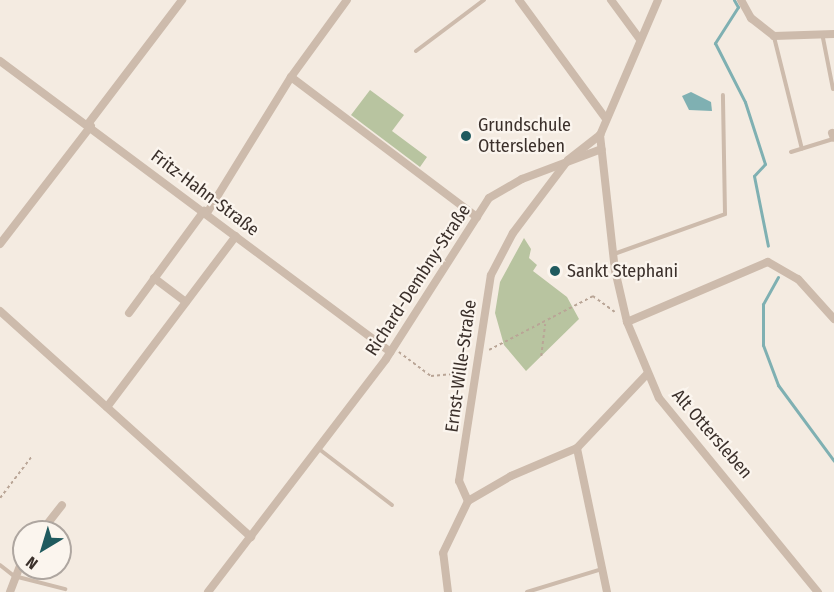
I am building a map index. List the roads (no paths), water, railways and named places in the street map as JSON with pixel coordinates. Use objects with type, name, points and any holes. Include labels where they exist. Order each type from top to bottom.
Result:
[{"type":"street","points":[[0,244],[182,0]]},
{"type":"street","points":[[129,313],[206,212],[291,78],[347,0]]},
{"type":"street","points":[[519,0],[606,119]]},
{"type":"street","points":[[611,0],[639,38]]},
{"type":"street","points":[[600,135],[639,38],[658,0]]},
{"type":"street","points":[[741,0],[751,18],[774,36],[834,34]]},
{"type":"street","name":"Fritz-Hahn-Straße","points":[[0,61],[392,350]]},
{"type":"street","points":[[291,78],[477,217]]},
{"type":"street","name":"Richard-Dembny-Straße","points":[[568,160],[600,135]]},
{"type":"street","name":"Alt Ottersleben","points":[[600,135],[613,254],[627,322],[647,374],[659,398],[819,592]]},
{"type":"street","name":"Richard-Dembny-Straße","points":[[208,592],[392,350],[477,217],[497,191],[568,160],[602,149]]},
{"type":"street","name":"Ernst-Wille-Straße","points":[[468,501],[459,481],[494,267],[568,160]]},
{"type":"street","points":[[107,407],[236,236]]},
{"type":"street","points":[[627,322],[768,262],[798,279],[830,306],[834,319]]},
{"type":"street","points":[[154,278],[186,302]]},
{"type":"street","points":[[0,311],[251,537]]},
{"type":"street","points":[[448,592],[443,553],[468,501],[511,476],[577,448],[647,374]]},
{"type":"street","points":[[577,448],[607,592]]},
{"type":"street","points":[[50,520],[62,505]]},
{"type":"lane","points":[[416,51],[484,0]]},
{"type":"lane","points":[[822,33],[833,89]]},
{"type":"lane","points":[[774,36],[802,148]]},
{"type":"lane","points":[[613,254],[725,214],[723,95]]},
{"type":"lane","points":[[791,152],[833,137]]},
{"type":"lane","points":[[318,449],[392,505]]},
{"type":"lane","points":[[0,565],[12,574]]},
{"type":"lane","points":[[527,592],[603,569]]},
{"type":"lane","points":[[30,580],[65,589]]},
{"type":"water","points":[[691,92],[711,102],[712,111],[689,110],[682,96]]},
{"type":"waterway","points":[[734,0],[738,7],[715,43],[745,102],[765,164],[754,176],[768,246]]},
{"type":"waterway","points":[[778,277],[763,304],[763,345],[778,385],[834,461]]},
{"type":"place","name":"Grundschule Ottersleben","points":[[466,136]]},
{"type":"place","name":"Sankt Stephani","points":[[555,271]]}]
